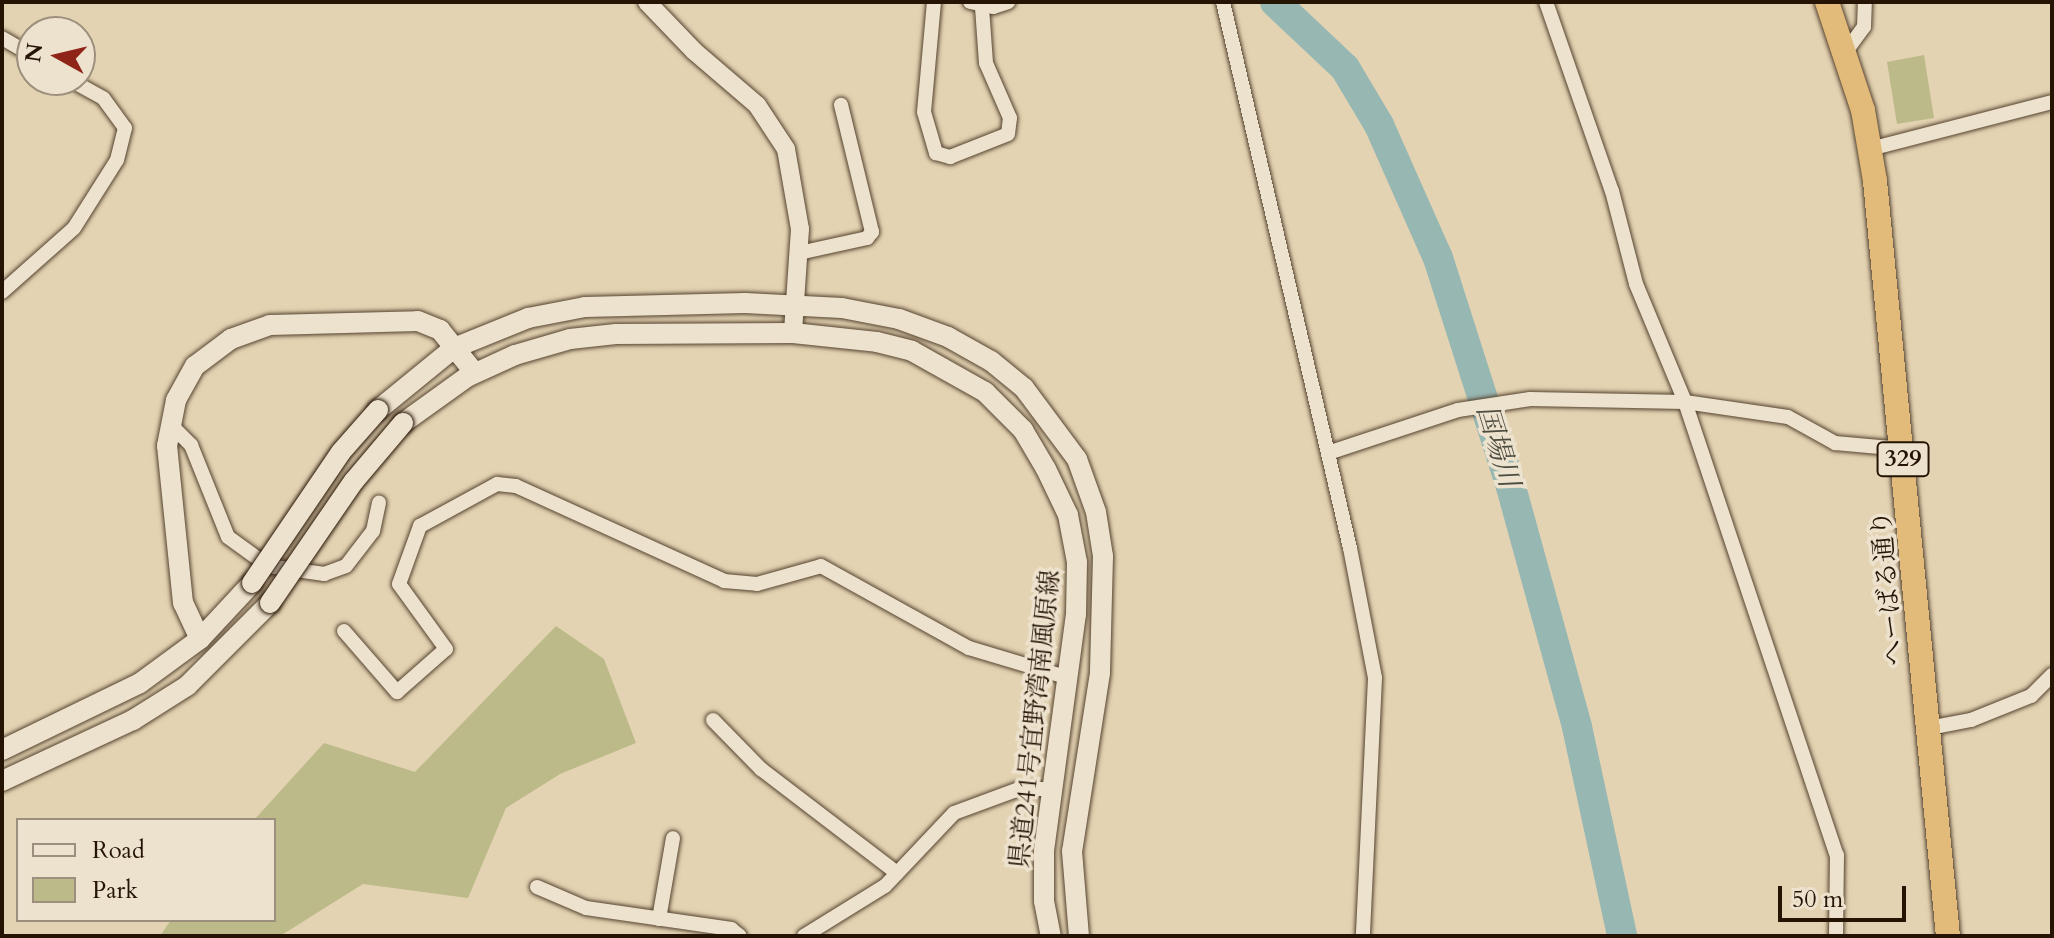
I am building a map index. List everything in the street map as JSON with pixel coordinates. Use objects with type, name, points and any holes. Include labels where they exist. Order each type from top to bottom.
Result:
[{"type":"highway","name":"へーばる通り","points":[[1827,2],[1847,50],[1870,149],[1948,936]]},
{"type":"main road","name":"県道241号宜野湾南風原線","points":[[2,750],[140,683],[200,639],[252,583],[341,452],[378,410],[454,348],[517,322],[585,307],[795,305],[899,319],[948,337],[1024,388],[1077,459],[1096,512],[1105,611],[1072,851],[1079,936]]},
{"type":"main road","points":[[200,639],[187,620],[168,471],[170,424],[176,400],[195,366],[250,330],[297,322],[418,321],[440,330],[475,373]]},
{"type":"main road","name":"県道241号宜野湾南風原線","points":[[2,781],[133,720],[187,686],[270,603],[354,481],[403,423],[475,373],[570,339],[616,334],[793,333],[912,351],[985,392],[1023,430],[1068,515],[1075,550],[1076,614],[1044,851],[1044,901],[1051,936]]},
{"type":"street","points":[[647,2],[773,125],[794,181],[799,253],[793,333]]},
{"type":"street","points":[[934,2],[924,112],[936,153],[950,157],[1008,134],[1010,118],[986,63],[976,4],[1008,2]]},
{"type":"street","points":[[1223,2],[1328,453],[1375,678],[1363,936]]},
{"type":"street","points":[[1546,2],[1612,191],[1636,284],[1685,402],[1837,855],[1836,936]]},
{"type":"street","points":[[1847,50],[1864,27],[1865,2]]},
{"type":"street","points":[[2,292],[74,228],[117,160],[125,128],[103,98],[96,94]]},
{"type":"street","points":[[1870,149],[2052,102]]},
{"type":"street","points":[[799,253],[867,238],[872,232],[841,105]]},
{"type":"street","points":[[1328,453],[1458,410],[1530,399],[1685,402],[1788,417],[1835,443],[1902,449]]},
{"type":"street","points":[[170,424],[191,445],[228,537],[268,566],[309,574],[346,566],[373,531],[379,503]]},
{"type":"street","points":[[344,631],[397,692],[446,649],[399,584],[420,526],[497,484],[516,486],[724,581],[757,584],[821,566],[969,648],[1069,678]]},
{"type":"street","points":[[1929,728],[1971,720],[2031,696],[2052,675]]},
{"type":"street","points":[[713,720],[761,769],[897,873]]},
{"type":"street","points":[[804,936],[897,873],[954,813],[1019,789],[1053,789]]},
{"type":"street","points":[[659,919],[673,838]]},
{"type":"street","points":[[537,887],[586,908],[659,919],[687,929],[731,929],[740,936]]},
{"type":"green space","points":[[1924,55],[1934,118],[1897,124],[1887,62]]},
{"type":"green space","points":[[556,626],[604,659],[636,743],[560,774],[506,808],[468,898],[363,884],[280,936],[160,936],[170,922],[276,922],[276,818],[256,818],[324,743],[415,772]]},
{"type":"waterway","name":"国場川","points":[[1275,2],[1345,68],[1379,125],[1438,258],[1511,487],[1577,727],[1622,936]]}]
